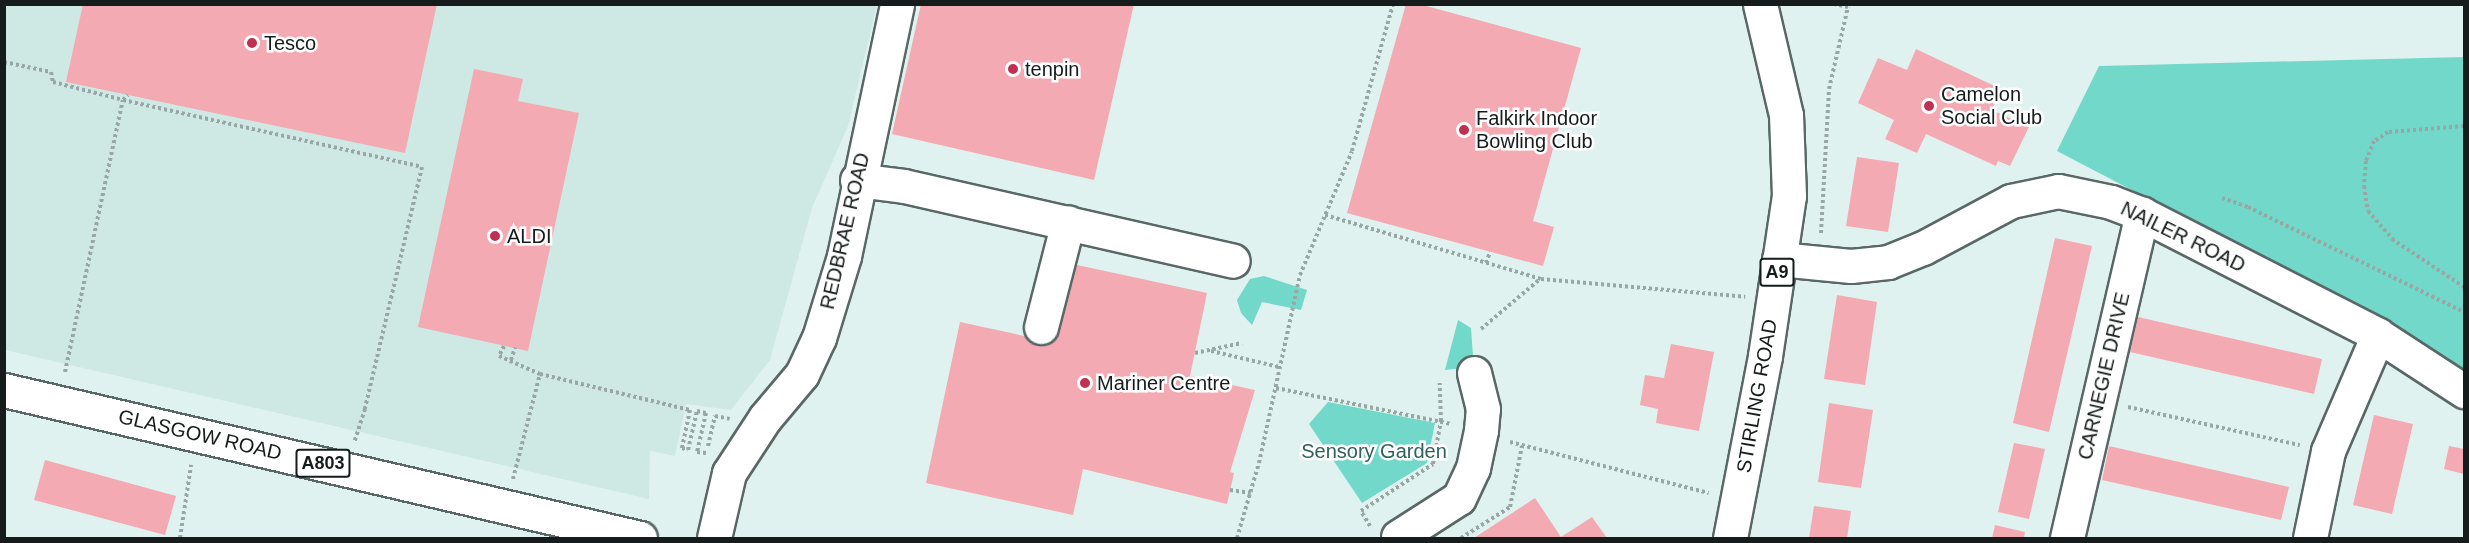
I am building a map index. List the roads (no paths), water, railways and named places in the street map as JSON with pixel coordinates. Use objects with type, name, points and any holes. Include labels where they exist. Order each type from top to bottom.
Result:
[{"type":"street","name":"REDBRAE ROAD","points":[[714,538],[729,473],[765,418],[802,374],[819,338],[844,256],[857,180],[897,4]]},
{"type":"street","name":"STIRLING ROAD","points":[[1730,538],[1789,196],[1786,115],[1760,4]]},
{"type":"street","points":[[857,180],[904,186],[1233,261]]},
{"type":"street","name":"NAILER ROAD","points":[[1779,259],[1820,264],[1888,262],[1923,248],[2012,201],[2058,191],[2111,202],[2142,214],[2378,335],[2464,391]]},
{"type":"street","name":"CARNEGIE DRIVE","points":[[2067,538],[2142,214]]},
{"type":"street","points":[[1041,327],[1068,222]]},
{"type":"street","points":[[2310,538],[2328,451],[2378,335]]},
{"type":"street","points":[[1385,533],[1459,498],[1473,468],[1481,430],[1483,409],[1474,373]]},
{"type":"street","name":"GLASGOW ROAD","points":[[4,390],[640,538]]},
{"type":"railway","points":[[2099,4],[2249,4]]},
{"type":"place","name":"Tesco","points":[[252,43]]},
{"type":"place","name":"tenpin","points":[[1013,69]]},
{"type":"place","name":"Camelon Social Club","points":[[1929,106]]},
{"type":"place","name":"Falkirk Indoor Bowling Club","points":[[1464,130]]},
{"type":"place","name":"ALDI","points":[[495,236]]},
{"type":"place","name":"Mariner Centre","points":[[1085,383]]},
{"type":"park label","name":"Sensory Garden","points":[[1374,451]]}]
